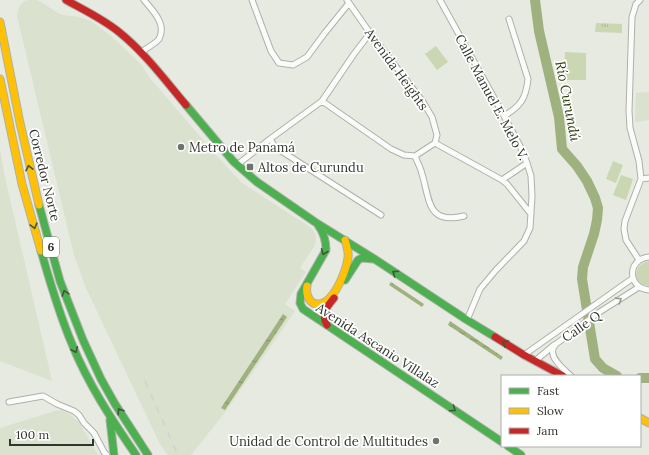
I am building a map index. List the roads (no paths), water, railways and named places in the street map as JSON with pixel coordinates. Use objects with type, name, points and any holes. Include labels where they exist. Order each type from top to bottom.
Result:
[{"type":"main road","name":"Avenida Ascanio Villalaz","points":[[69,1],[95,15],[119,32],[141,52],[237,165],[257,182],[467,320],[524,355],[561,375]]},
{"type":"main road","name":"Corredor Norte","points":[[0,22],[32,179],[66,298],[97,371],[115,403],[148,455]]},
{"type":"main road","name":"Corredor Norte","points":[[0,79],[22,184],[54,296],[72,345],[88,378],[109,415],[136,455]]},
{"type":"main road","name":"Avenida Ascanio Villalaz","points":[[316,222],[324,234],[326,246],[325,251],[301,296],[300,303],[306,312],[501,441]]},
{"type":"main road","points":[[308,282],[306,293],[310,300],[318,304],[328,300],[338,286],[345,271],[348,255],[345,240]]},
{"type":"main road","points":[[327,326],[323,319],[324,313],[355,264],[361,259],[375,260]]},
{"type":"main road","points":[[109,415],[114,455]]},
{"type":"main road","points":[[509,447],[521,455]]},
{"type":"street","points":[[141,52],[158,40],[161,30],[161,25],[157,16],[144,0]]},
{"type":"street","points":[[252,0],[271,51],[279,63],[293,65],[307,57],[348,1]]},
{"type":"street","name":"Calle Manuel E. Melo V.","points":[[440,0],[520,146],[531,176],[532,196],[530,228],[524,241],[480,289],[467,320]]},
{"type":"street","points":[[639,260],[626,240],[624,229],[625,221],[641,178],[639,161],[630,130],[629,110],[632,17],[636,4],[640,0]]},
{"type":"street","name":"Avenida Heights","points":[[348,1],[432,117],[437,135],[435,143]]},
{"type":"street","points":[[504,116],[514,110],[524,99],[528,79],[509,19]]},
{"type":"street","points":[[237,165],[270,139],[322,102],[370,33]]},
{"type":"street","points":[[322,102],[391,149],[404,155],[415,156],[435,143],[502,180],[507,184],[531,214]]},
{"type":"street","points":[[270,139],[275,147],[381,215]]},
{"type":"street","points":[[415,156],[422,171],[430,205],[435,213],[443,218],[464,216]]},
{"type":"street","points":[[502,180],[527,163]]},
{"type":"street","points":[[641,178],[649,178]]},
{"type":"street","points":[[649,257],[639,260],[633,268],[632,273],[634,282],[639,287],[649,290]]},
{"type":"street","name":"Calle Q","points":[[524,355],[633,278]]},
{"type":"street","name":"Calle Q","points":[[570,375],[558,364],[553,355],[553,350],[556,344],[598,313],[639,287]]},
{"type":"street","points":[[535,361],[556,344]]},
{"type":"street","points":[[9,402],[43,396],[74,411],[94,433],[107,455]]},
{"type":"water","points":[[391,282],[424,304],[422,307],[389,285]]},
{"type":"water","points":[[283,314],[287,317],[225,410],[221,408]]},
{"type":"water","points":[[450,321],[503,357],[501,360],[448,325]]},
{"type":"waterway","name":"Río Curundú","points":[[535,0],[539,31],[559,117],[562,149],[577,166],[587,181],[598,208],[594,234],[583,267],[582,279],[595,359],[603,368],[615,375]]},
{"type":"waterway","name":"Río Curundú","points":[[641,378],[649,378]]},
{"type":"railway","points":[[145,381],[178,455]]},
{"type":"place","name":"Metro de Panamá","points":[[181,147]]},
{"type":"place","name":"Altos de Curundu","points":[[250,167]]},
{"type":"place","name":"Unidad de Control de Multitudes","points":[[436,441]]}]
